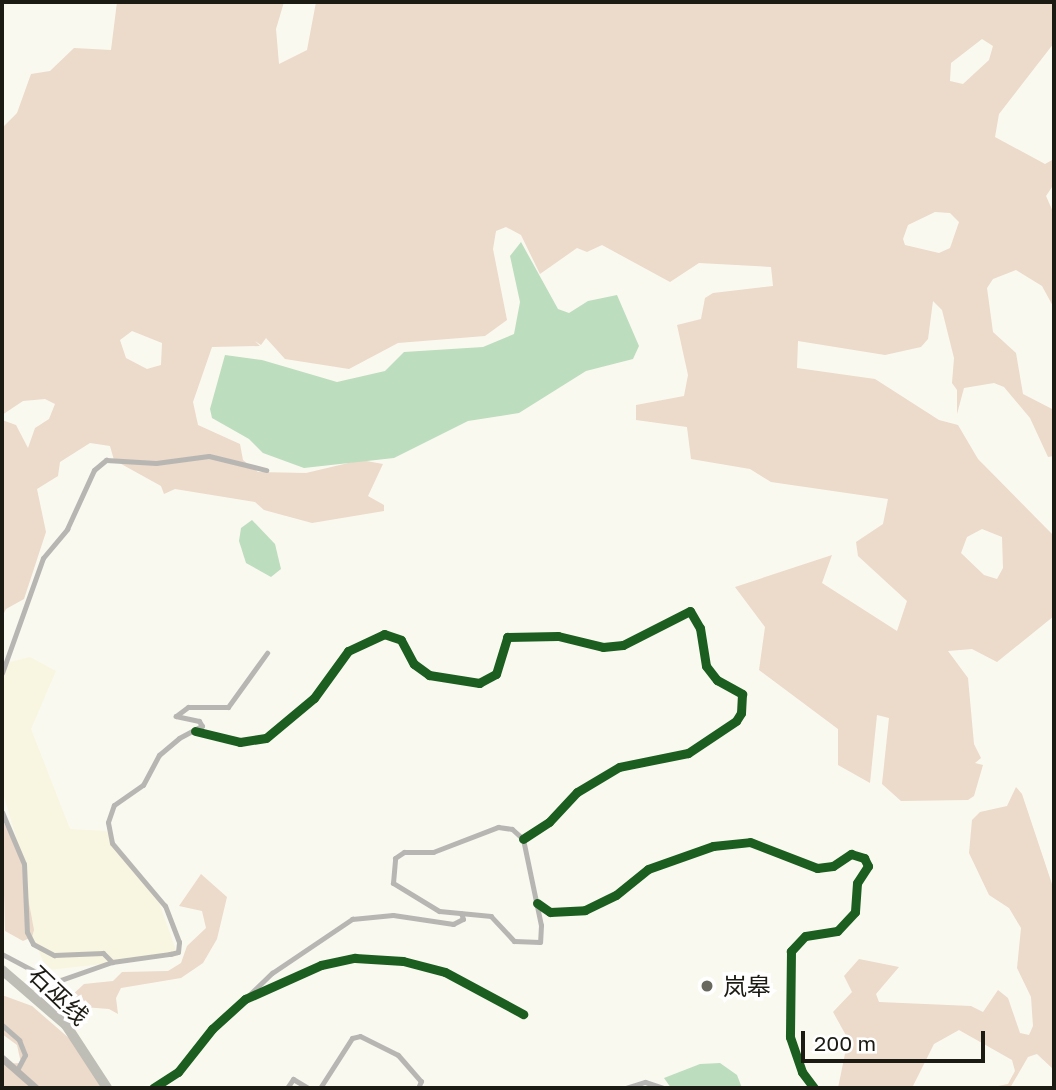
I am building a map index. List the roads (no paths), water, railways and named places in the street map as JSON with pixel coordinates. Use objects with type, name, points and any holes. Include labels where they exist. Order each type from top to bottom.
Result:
[{"type":"highway","name":"石巫线","points":[[2,970],[66,1025],[107,1088]]},
{"type":"street","points":[[2,673],[43,558],[67,529],[94,470],[106,460],[156,463],[209,456],[266,470]]},
{"type":"street","points":[[195,731],[240,742],[266,738],[314,698],[348,651],[384,634],[401,640],[414,664],[429,676],[479,683],[496,674],[507,637],[558,636],[603,646],[623,645],[690,611],[700,628],[706,666],[717,680],[742,694],[741,713],[736,721],[688,753],[620,767],[577,792],[549,822],[523,839]]},
{"type":"street","points":[[2,954],[49,979],[61,980],[112,961],[178,952],[165,906],[112,843],[108,822],[114,805],[143,785],[159,755],[179,738],[202,726],[199,721],[176,716],[188,707],[228,708],[267,653]]},
{"type":"street","points":[[2,812],[24,864],[27,932],[33,944],[54,955],[79,958],[103,953],[112,961]]},
{"type":"street","points":[[498,827],[512,829],[523,839],[537,903],[540,942],[514,941],[491,916],[439,911],[401,892],[391,874],[396,858],[414,849],[433,852],[498,827]]},
{"type":"street","points":[[537,903],[550,912],[585,910],[616,895],[643,871],[713,846],[750,842],[817,868],[833,866],[851,854],[864,858],[868,866],[857,883],[855,912],[837,931],[805,936],[791,951],[790,1037],[802,1072],[814,1088]]},
{"type":"street","points":[[153,1088],[178,1072],[212,1029],[272,973],[352,919],[393,915],[453,924],[463,919],[461,913]]},
{"type":"street","points":[[245,999],[321,965],[355,958],[403,961],[445,972],[523,1014]]},
{"type":"street","points":[[2,1025],[19,1040],[24,1055],[18,1068]]},
{"type":"street","points":[[320,1088],[352,1038],[360,1036],[398,1055],[421,1081],[418,1088]]},
{"type":"street","points":[[2,1058],[18,1068],[36,1088]]},
{"type":"street","points":[[287,1088],[293,1079],[308,1088]]},
{"type":"street","points":[[625,1088],[645,1082],[663,1088]]},
{"type":"place","name":"岚皋","points":[[707,986]]}]
